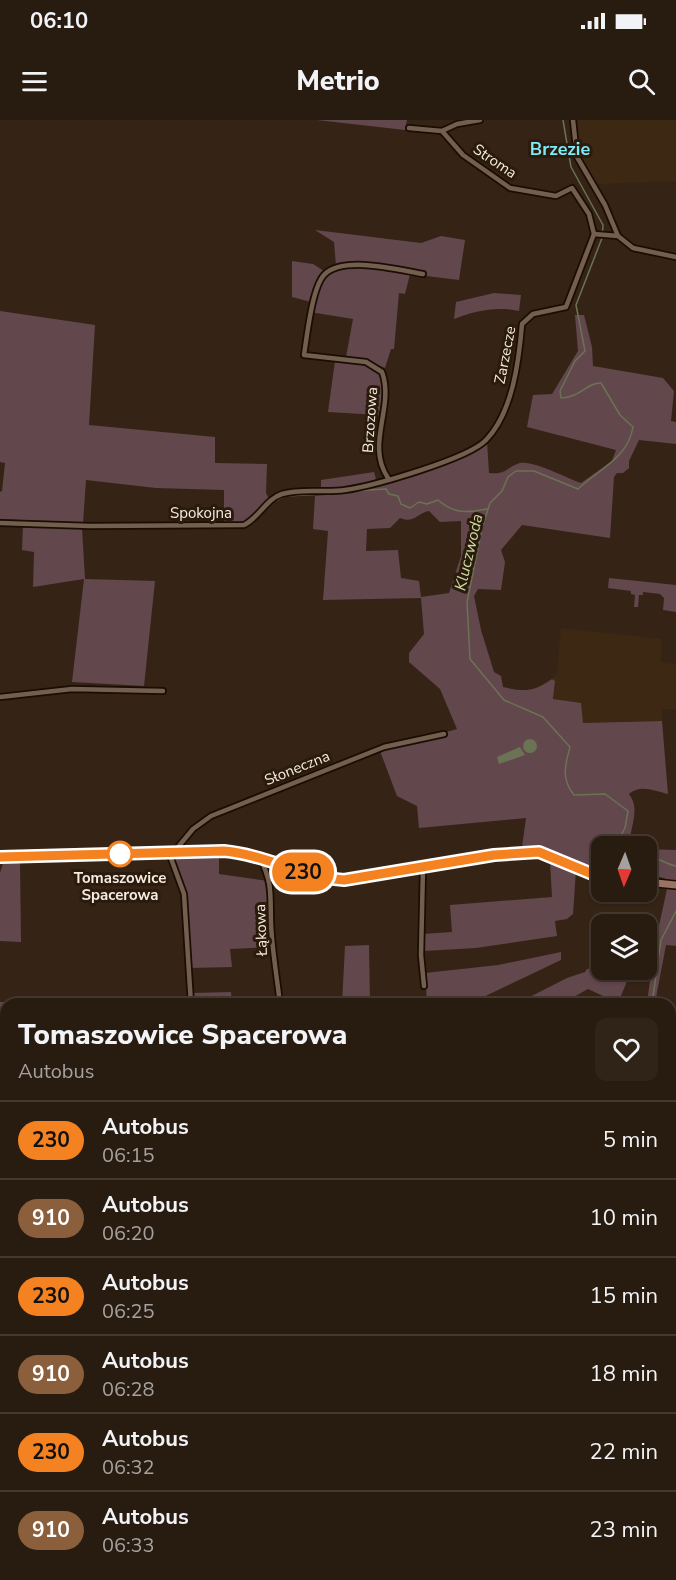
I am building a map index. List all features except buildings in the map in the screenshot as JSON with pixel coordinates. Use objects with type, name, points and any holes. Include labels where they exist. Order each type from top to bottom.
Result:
[{"type":"street","points":[[409,128],[442,131],[452,126],[480,120]]},
{"type":"street","points":[[573,120],[577,157],[605,205],[615,236]]},
{"type":"street","name":"Stroma","points":[[442,131],[463,154],[510,188],[556,196],[572,188],[589,214],[596,234]]},
{"type":"street","points":[[596,234],[615,236],[633,248],[676,256]]},
{"type":"street","name":"Zarzecze","points":[[388,478],[421,470],[485,441],[498,423],[514,383],[522,324],[534,314],[566,306],[596,234]]},
{"type":"street","name":"Brzozowa","points":[[388,478],[379,458],[378,442],[386,389],[382,372],[366,362],[304,355],[318,289],[323,276],[331,270],[359,265],[423,274]]},
{"type":"street","name":"Spokojna","points":[[0,523],[90,526],[244,525],[254,520],[276,496],[285,493],[345,490],[388,478]]},
{"type":"street","points":[[0,697],[72,689],[163,691]]},
{"type":"street","name":"Słoneczna","points":[[171,853],[193,829],[211,816],[384,747],[444,734]]},
{"type":"street","points":[[0,857],[224,851],[260,858],[326,879],[344,880],[494,855],[539,852],[591,873]]},
{"type":"street","points":[[171,853],[184,894],[191,998]]},
{"type":"street","name":"Łąkowa","points":[[260,858],[270,881],[272,893],[271,922],[279,998]]},
{"type":"street","points":[[423,868],[420,955],[424,986]]},
{"type":"street","points":[[657,883],[676,885]]},
{"type":"shaded area","points":[[317,120],[407,120],[405,130]]},
{"type":"shaded area","points":[[577,120],[676,120],[676,181],[597,184],[579,157]]},
{"type":"shaded area","points":[[315,230],[421,243],[441,236],[465,240],[459,280],[410,274],[405,294],[399,293],[394,349],[391,349],[385,368],[368,361],[346,357],[353,319],[310,312],[311,302],[292,297],[292,261],[313,264],[324,271],[336,266],[334,242]]},
{"type":"shaded area","points":[[494,293],[521,295],[519,311],[486,310],[454,319],[456,302]]},
{"type":"shaded area","points":[[0,311],[95,325],[89,425],[215,437],[215,463],[267,464],[266,493],[269,499],[251,519],[224,523],[224,490],[156,488],[86,480],[83,523],[0,519],[0,492],[2,491],[5,463],[0,462]]},
{"type":"shaded area","points":[[575,315],[584,315],[592,347],[593,366],[663,378],[674,391],[671,421],[676,422],[676,444],[639,440],[629,461],[629,468],[623,473],[617,473],[614,477],[610,538],[522,525],[501,550],[505,562],[501,590],[478,589],[474,596],[481,630],[494,672],[501,676],[503,687],[529,690],[552,679],[555,681],[553,699],[581,703],[583,723],[662,721],[668,794],[638,789],[629,794],[635,809],[630,836],[591,836],[591,868],[558,853],[522,847],[526,818],[419,828],[417,806],[397,796],[380,751],[457,729],[440,689],[409,662],[409,653],[424,634],[421,598],[323,600],[328,531],[313,529],[315,496],[357,490],[405,478],[451,462],[487,441],[489,473],[500,473],[520,463],[526,463],[581,483],[612,461],[616,450],[527,427],[533,395],[552,394],[578,351]],"holes":[[[429,511],[440,522],[461,521],[461,556],[449,593],[421,597],[419,581],[401,578],[398,550],[366,551],[367,529],[390,528],[400,518],[409,520]]]},
{"type":"shaded area","points":[[335,361],[371,365],[380,372],[384,387],[379,415],[328,412]]},
{"type":"shaded area","points":[[374,472],[376,479],[369,483],[321,491],[321,480]]},
{"type":"shaded area","points":[[23,524],[82,528],[85,579],[155,581],[144,686],[72,682],[84,579],[33,587],[34,552],[22,550]]},
{"type":"shaded area","points":[[609,578],[676,585],[676,612],[663,610],[664,598],[660,594],[643,592],[643,595],[639,595],[638,607],[634,607],[635,595],[631,594],[631,591],[608,588]]},
{"type":"shaded area","points":[[561,628],[661,639],[661,662],[676,664],[676,709],[662,709],[662,721],[583,723],[553,699],[555,681],[552,679],[557,673]]},
{"type":"shaded area","points":[[527,739],[533,739],[537,746],[533,753],[527,753],[523,749],[523,743]]},
{"type":"shaded area","points":[[520,747],[525,755],[499,764],[497,757]]},
{"type":"shaded area","points":[[657,849],[676,850],[676,882],[657,877]]},
{"type":"shaded area","points":[[219,856],[219,874],[268,881],[270,947],[230,949],[232,967],[190,968],[185,894],[173,857]]},
{"type":"shaded area","points":[[4,860],[20,862],[21,942],[0,941],[0,873]]},
{"type":"shaded area","points":[[550,862],[576,870],[573,914],[567,919],[555,921],[557,936],[476,948],[424,951],[423,934],[452,932],[450,905],[552,897]]},
{"type":"shaded area","points":[[667,889],[676,890],[676,946],[666,945],[656,998],[648,998],[650,980],[657,980],[657,935]]},
{"type":"shaded area","points":[[369,945],[370,998],[342,998],[345,946]]},
{"type":"shaded area","points":[[561,952],[561,960],[481,998],[427,998],[425,973],[498,965]]},
{"type":"shaded area","points":[[591,968],[591,980],[627,980],[620,998],[607,998],[588,989],[572,998],[528,998],[567,978]]},
{"type":"shaded area","points":[[231,992],[232,998],[193,998],[193,993]]},
{"type":"waterway","name":"Kluczwoda","points":[[563,120],[571,167],[603,225],[602,238],[576,305],[585,351],[575,361],[560,391],[561,398],[573,396],[596,383],[601,383],[620,415],[633,427],[630,438],[619,455],[578,489],[534,471],[516,471],[508,477],[502,491],[490,503],[482,528],[467,602],[470,659],[504,700],[543,717],[570,747],[566,778],[574,795],[605,794],[628,811],[625,828],[621,836]]},
{"type":"waterway","points":[[350,491],[386,489],[389,494],[398,496],[401,504],[410,508],[419,502],[427,504],[438,500],[455,510],[487,509]]},
{"type":"waterway","points":[[273,502],[285,496],[342,493]]},
{"type":"waterway","name":"Kluczwoda","points":[[657,859],[676,866]]},
{"type":"waterway","points":[[653,998],[661,940],[676,911]]},
{"type":"bus line","name":"230","points":[[0,857],[224,851],[242,853],[326,879],[344,880],[494,855],[539,852],[591,873]]},
{"type":"place","name":"Tomaszowice Spacerowa","points":[[120,854]]},
{"type":"district","name":"Brzezie","points":[[560,149]]}]
